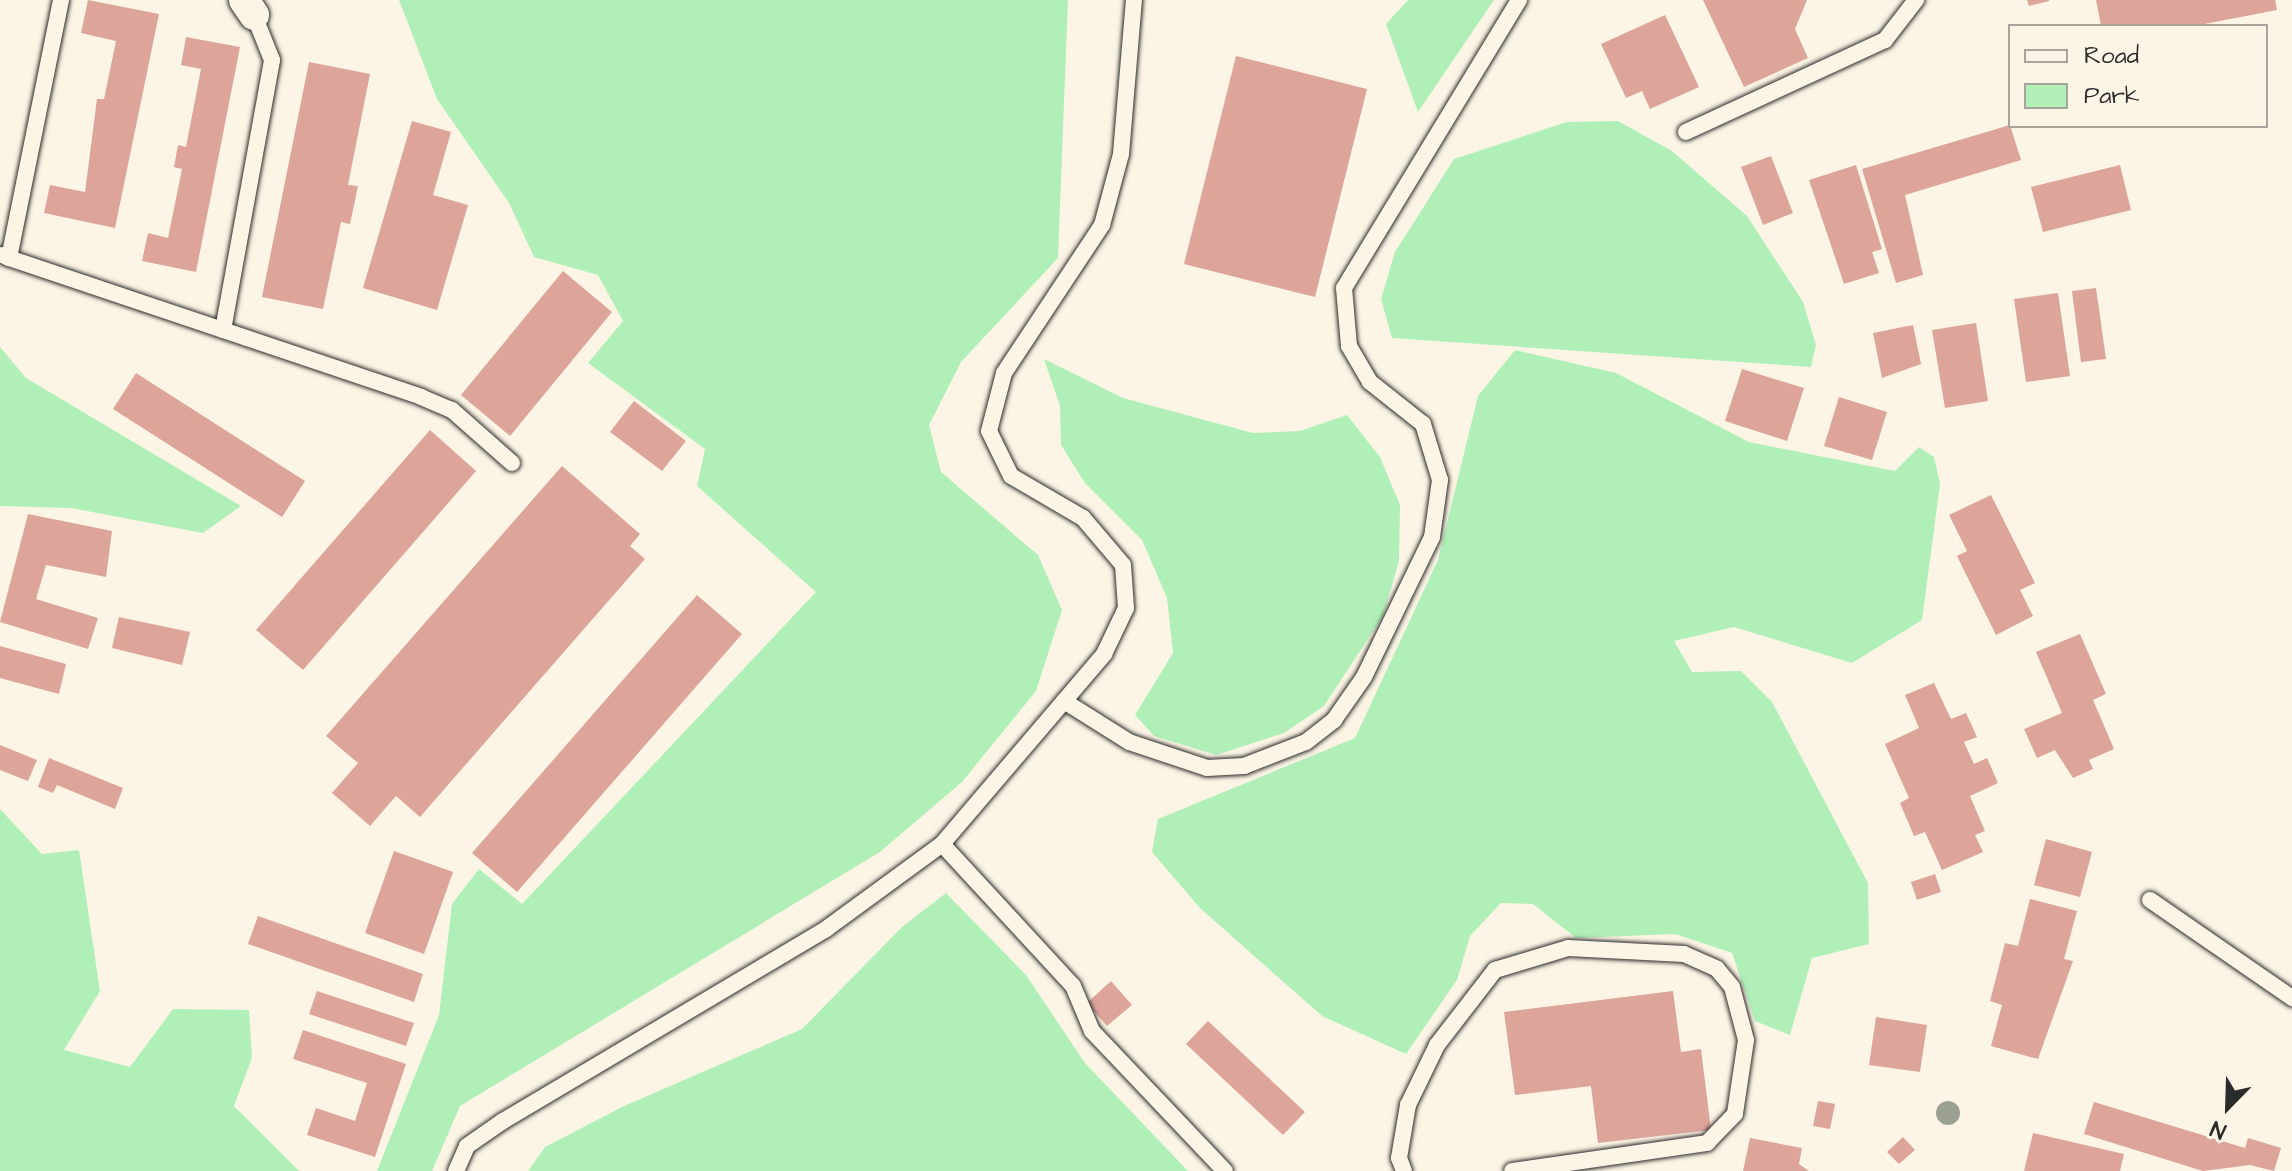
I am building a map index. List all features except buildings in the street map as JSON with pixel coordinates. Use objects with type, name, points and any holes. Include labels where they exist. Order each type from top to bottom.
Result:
[{"type":"lane","points":[[61,0],[4,256],[452,410],[512,463]]},
{"type":"lane","points":[[456,1171],[467,1146],[503,1121],[826,929],[942,844],[1104,654],[1126,608],[1123,565],[1083,518],[1011,476],[989,431],[1004,373],[1102,225],[1121,154],[1134,0]]},
{"type":"lane","points":[[1064,701],[1129,742],[1207,768],[1244,766],[1306,742],[1334,720],[1364,677],[1432,537],[1440,480],[1423,424],[1370,382],[1349,346],[1344,288],[1519,0]]},
{"type":"lane","points":[[1686,132],[1885,40],[1916,0]]},
{"type":"lane","points":[[223,330],[272,60],[249,8]]},
{"type":"lane","points":[[942,844],[1073,986],[1092,1031],[1225,1171]]},
{"type":"lane","points":[[2150,900],[2292,998]]},
{"type":"lane","points":[[1404,1171],[1399,1158],[1408,1105],[1437,1045],[1495,970],[1568,948],[1684,954],[1717,969],[1732,987],[1746,1040],[1735,1114],[1707,1143],[1512,1171]]},
{"type":"green space","points":[[399,0],[1068,0],[1058,258],[961,362],[929,425],[941,472],[1038,555],[1062,610],[1036,691],[962,782],[880,852],[460,1106],[432,1171],[377,1171],[439,1015],[452,904],[479,869],[522,904],[816,592],[697,486],[705,449],[588,363],[623,321],[598,275],[534,257],[509,203],[437,99]]},
{"type":"green space","points":[[1408,0],[1494,0],[1418,112],[1386,24]]},
{"type":"green space","points":[[1618,121],[1672,151],[1747,216],[1803,302],[1816,345],[1811,367],[1392,338],[1381,299],[1395,252],[1454,159],[1567,122]]},
{"type":"green space","points":[[0,347],[26,378],[241,506],[203,533],[71,508],[0,506]]},
{"type":"green space","points":[[1515,350],[1616,373],[1749,442],[1895,471],[1919,447],[1934,457],[1940,484],[1922,620],[1852,663],[1734,627],[1674,641],[1692,672],[1741,671],[1772,702],[1868,883],[1869,944],[1812,958],[1790,1035],[1755,1021],[1732,953],[1675,934],[1576,938],[1533,904],[1501,903],[1470,936],[1457,980],[1406,1054],[1322,1016],[1200,908],[1152,852],[1158,819],[1355,738],[1438,560],[1478,396]]},
{"type":"green space","points":[[1044,359],[1123,398],[1253,433],[1300,431],[1347,415],[1380,457],[1400,505],[1399,561],[1383,616],[1324,706],[1284,733],[1216,755],[1154,736],[1135,715],[1173,653],[1167,598],[1142,540],[1085,483],[1061,445],[1060,406]]},
{"type":"green space","points":[[0,809],[42,854],[79,850],[100,991],[64,1050],[130,1067],[173,1009],[249,1010],[252,1058],[234,1106],[299,1171],[0,1171]]},
{"type":"green space","points":[[946,893],[1026,975],[1085,1063],[1188,1171],[528,1171],[545,1147],[624,1106],[802,1029],[902,927]]}]
